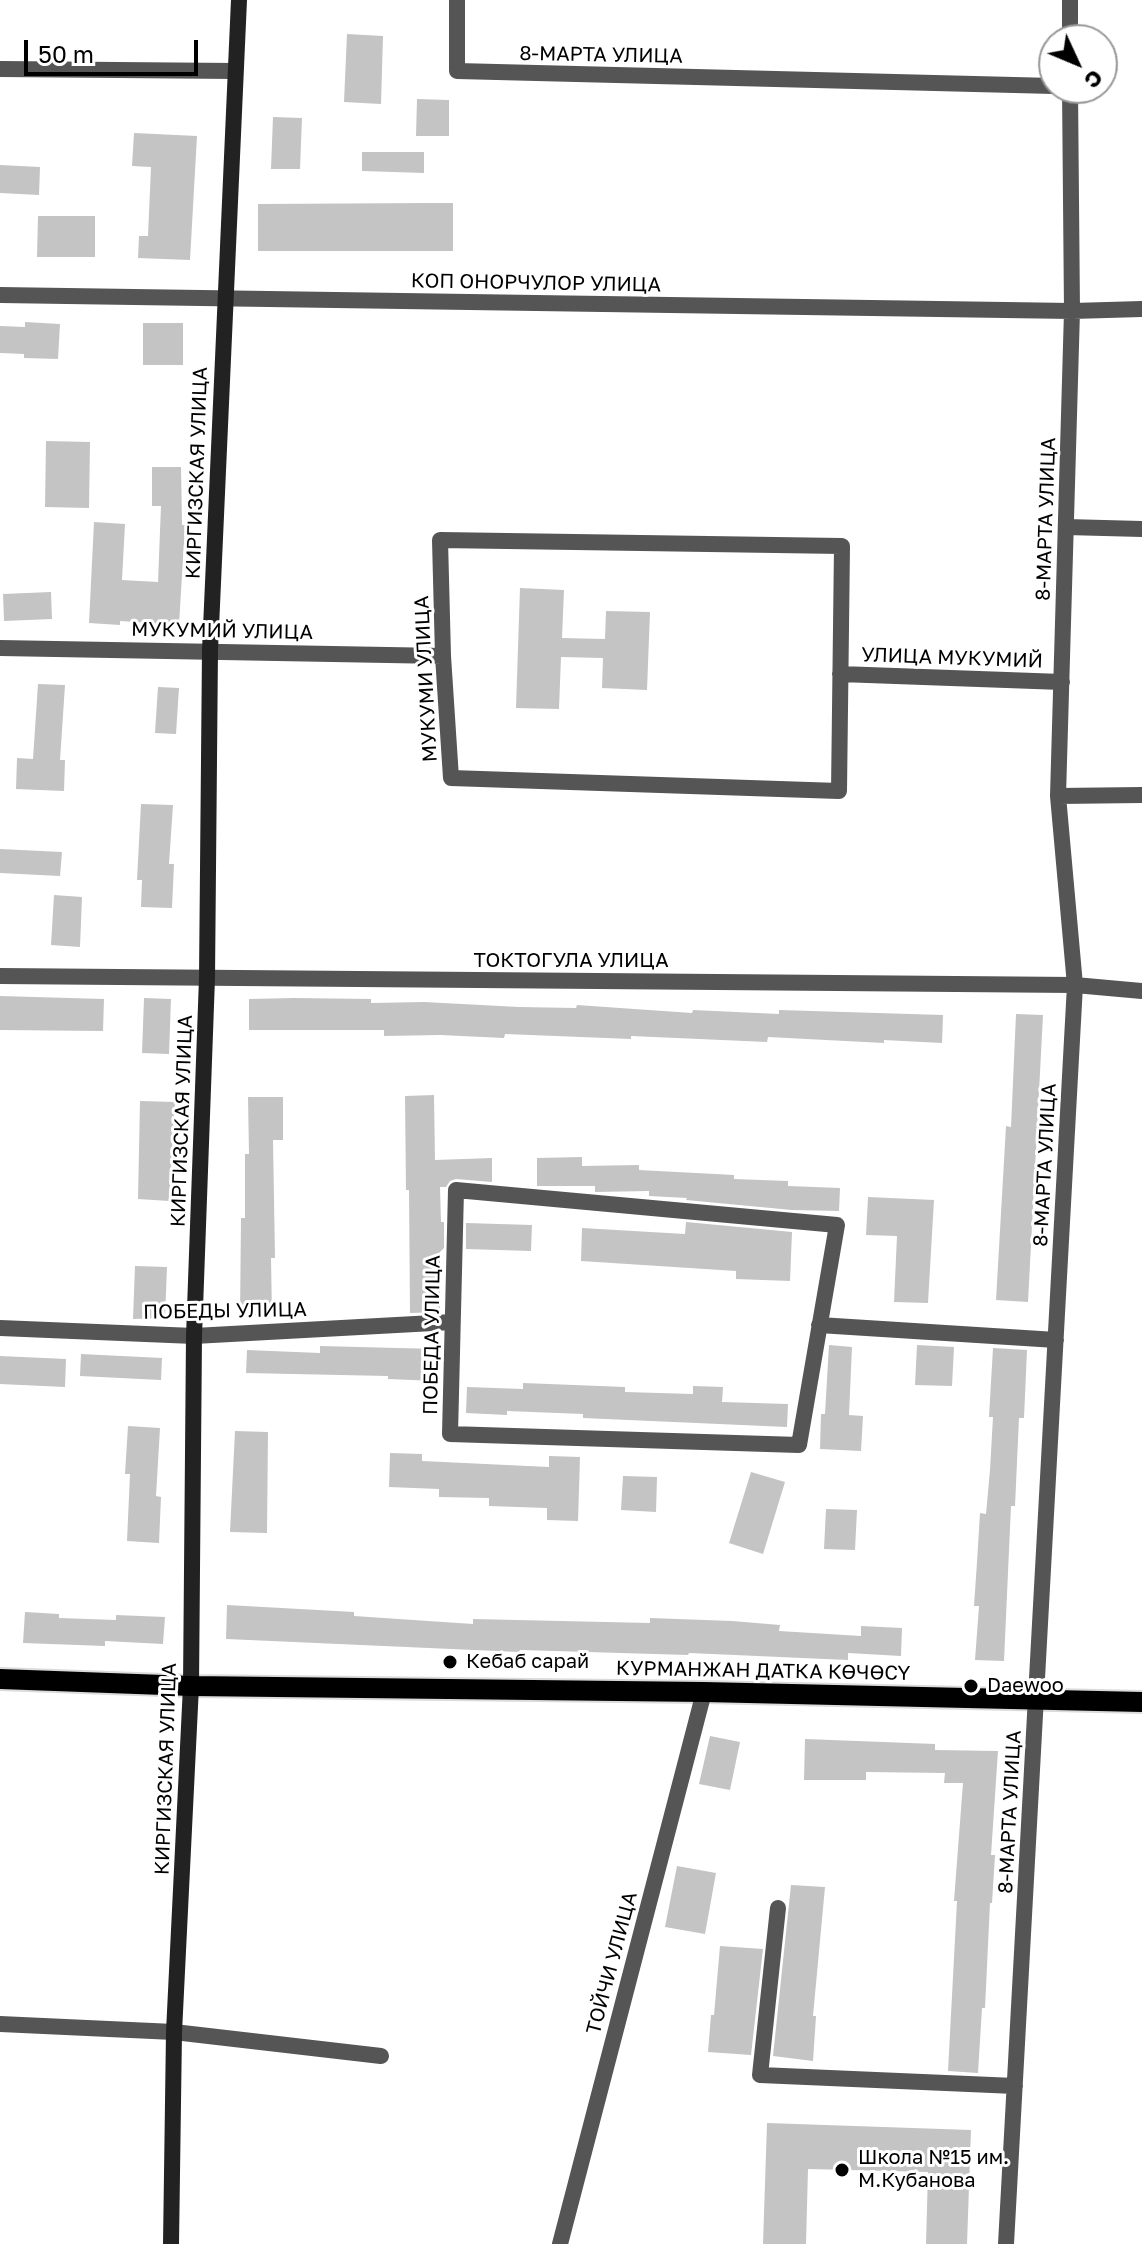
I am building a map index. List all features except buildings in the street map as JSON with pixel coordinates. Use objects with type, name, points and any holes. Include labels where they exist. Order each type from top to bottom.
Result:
[{"type":"main road","name":"КУРМАНЖАН ДАТКА КӨЧӨСҮ","points":[[0,1679],[191,1686],[704,1692],[1142,1702]]},
{"type":"street","name":"КИРГИЗСКАЯ УЛИЦА","points":[[171,2244],[174,2032],[191,1686],[194,1336],[207,978],[210,650],[239,0]]},
{"type":"street","name":"8-МАРТА УЛИЦА","points":[[457,0],[457,71],[1038,86]]},
{"type":"street","points":[[1070,0],[1070,24]]},
{"type":"street","points":[[0,69],[235,71]]},
{"type":"street","name":"8-МАРТА УЛИЦА","points":[[1006,2244],[1075,985],[1058,796],[1072,311],[1070,104]]},
{"type":"street","name":"КОП ОНОРЧУЛОР УЛИЦА","points":[[0,295],[1072,311],[1142,309]]},
{"type":"street","points":[[1066,527],[1142,529]]},
{"type":"street","name":"МУКУМИ УЛИЦА","points":[[440,540],[842,546],[840,674],[839,791],[451,778],[440,540]]},
{"type":"street","name":"МУКУМИЙ УЛИЦА","points":[[0,648],[443,656]]},
{"type":"street","name":"УЛИЦА МУКУМИЙ","points":[[840,674],[1062,682]]},
{"type":"street","points":[[1058,796],[1142,795]]},
{"type":"street","name":"ТОКТОГУЛА УЛИЦА","points":[[0,976],[1075,985],[1142,991]]},
{"type":"street","name":"ПОБЕДА УЛИЦА","points":[[456,1190],[837,1225],[799,1445],[450,1434],[452,1322],[456,1190]]},
{"type":"street","name":"ПОБЕДЫ УЛИЦА","points":[[0,1328],[194,1336],[452,1322]]},
{"type":"street","points":[[819,1325],[1056,1340]]},
{"type":"street","name":"ТОЙЧИ УЛИЦА","points":[[560,2244],[704,1692]]},
{"type":"street","points":[[778,1908],[760,2075],[1015,2086]]},
{"type":"street","points":[[0,2024],[174,2032],[381,2056]]},
{"type":"place","name":"Кебаб сарай","points":[[450,1662]]},
{"type":"place","name":"Daewoo","points":[[971,1686]]},
{"type":"place","name":"Школа №15 им. М.Кубанова","points":[[842,2170]]}]
